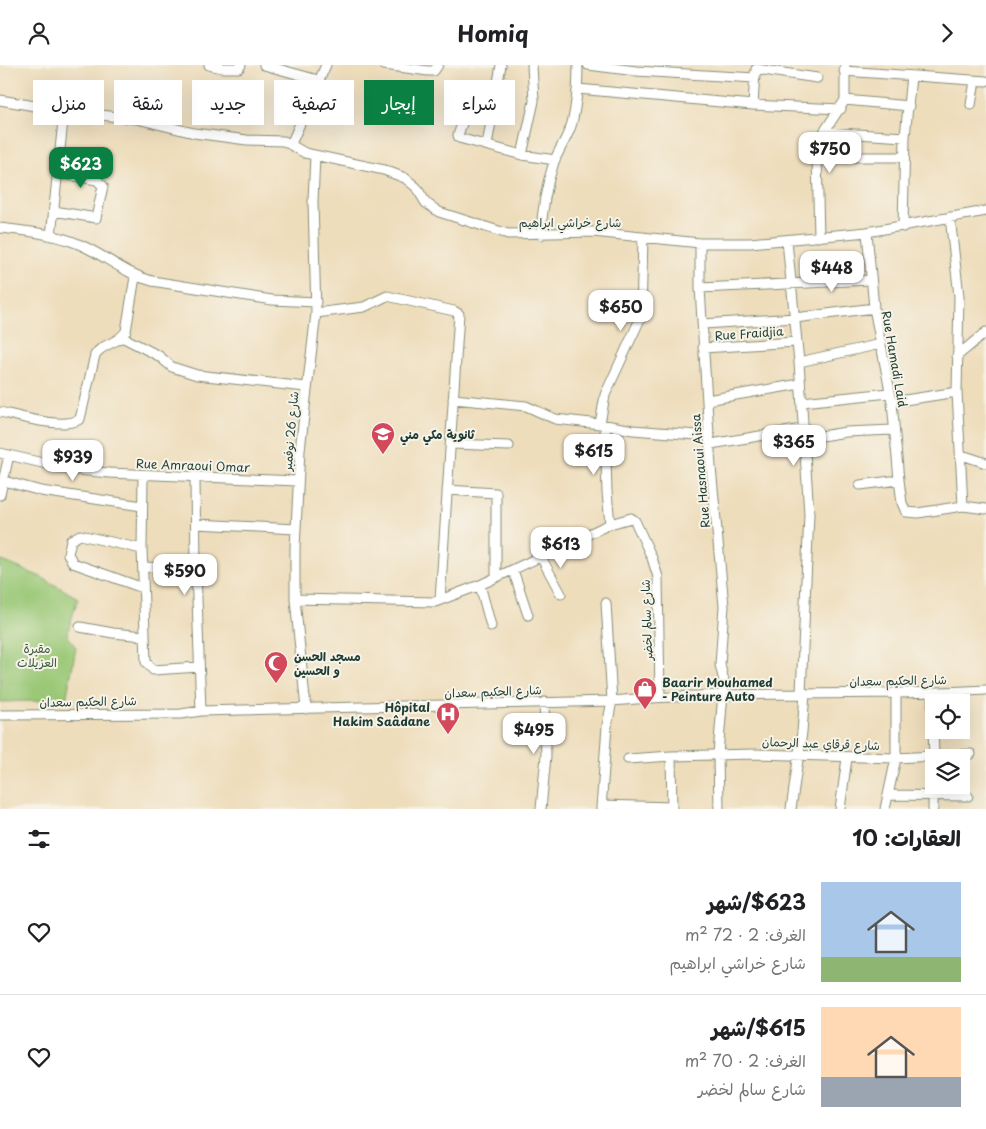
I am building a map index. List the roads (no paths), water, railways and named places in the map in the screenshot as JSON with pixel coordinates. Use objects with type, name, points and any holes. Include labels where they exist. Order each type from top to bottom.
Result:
[{"type":"street","points":[[209,65],[232,69],[239,68],[241,65]]},
{"type":"street","points":[[264,65],[280,67],[318,80],[326,65]]},
{"type":"street","points":[[384,65],[428,71],[434,71],[438,65]]},
{"type":"street","points":[[487,145],[501,65]]},
{"type":"street","points":[[522,155],[534,101],[532,65]]},
{"type":"street","points":[[541,235],[543,206],[555,161],[572,124],[578,89],[578,65]]},
{"type":"street","points":[[588,65],[755,71],[817,77]]},
{"type":"street","points":[[819,237],[817,157],[824,132],[845,100],[844,68],[911,76],[986,81]]},
{"type":"street","points":[[753,105],[755,71]]},
{"type":"street","points":[[903,227],[905,137],[911,76]]},
{"type":"street","points":[[971,105],[975,81]]},
{"type":"street","points":[[578,89],[753,105],[840,109]]},
{"type":"street","name":"شارع خراشي ابراهيم","points":[[0,100],[33,106]]},
{"type":"street","points":[[845,100],[908,106]]},
{"type":"street","name":"شارع خراشي ابراهيم","points":[[104,115],[137,119],[194,133],[247,140],[278,140],[291,144],[305,153],[384,170],[405,178],[416,187],[426,203],[439,213],[508,234],[541,235],[593,232],[700,243],[787,241],[903,227],[986,211]]},
{"type":"street","points":[[51,236],[63,125]]},
{"type":"street","points":[[291,144],[299,125]]},
{"type":"street","points":[[462,125],[458,136],[522,155],[555,161]]},
{"type":"street","points":[[824,132],[905,137]]},
{"type":"street","name":"شارع 26 نوفمبر","points":[[306,709],[295,599],[296,529],[306,387],[316,313],[313,201],[315,155]]},
{"type":"street","points":[[817,157],[904,157]]},
{"type":"street","points":[[54,211],[96,218],[103,186],[97,180],[58,173]]},
{"type":"street","points":[[950,217],[959,296],[957,392],[962,455],[963,507],[986,509]]},
{"type":"street","points":[[0,228],[51,236],[80,244],[136,277],[272,300],[316,302]]},
{"type":"street","name":"Rue Hamadi Laid","points":[[867,232],[874,308],[890,397],[902,503],[906,512],[918,513],[963,507]]},
{"type":"street","points":[[295,599],[426,603],[440,600],[480,585],[610,524],[602,425],[605,395],[641,317],[643,237]]},
{"type":"street","points":[[787,241],[799,362],[809,514],[803,693],[799,755],[791,809]]},
{"type":"street","name":"Rue Hasnaoui Aissa","points":[[700,243],[703,348],[724,606],[720,665],[724,681],[718,754],[718,809]]},
{"type":"street","points":[[0,412],[53,423],[76,422],[83,411],[95,355],[102,347],[122,337],[126,331],[136,277]]},
{"type":"street","points":[[700,287],[871,280]]},
{"type":"street","points":[[316,313],[364,307],[387,296],[457,312],[460,317],[440,600]]},
{"type":"street","points":[[703,325],[795,318],[874,308]]},
{"type":"street","points":[[957,356],[986,332]]},
{"type":"street","points":[[122,337],[159,356],[172,367],[197,375],[306,387]]},
{"type":"street","name":"Rue Fraidjia","points":[[703,348],[796,342]]},
{"type":"street","points":[[799,362],[881,344]]},
{"type":"street","points":[[707,400],[800,385]]},
{"type":"street","points":[[802,402],[957,392]]},
{"type":"street","points":[[453,399],[526,406],[555,419],[711,440],[893,430]]},
{"type":"street","points":[[451,444],[509,446]]},
{"type":"street","points":[[0,495],[4,481],[4,454]]},
{"type":"street","name":"Rue Amraoui Omar","points":[[4,454],[68,469],[143,476],[298,481]]},
{"type":"street","points":[[962,455],[986,463]]},
{"type":"street","points":[[143,476],[142,567],[146,662],[150,668],[157,670],[199,667]]},
{"type":"street","points":[[196,477],[196,569],[200,711]]},
{"type":"street","points":[[860,485],[899,480]]},
{"type":"street","points":[[4,481],[40,491],[142,506]]},
{"type":"street","points":[[447,490],[496,493],[496,577]]},
{"type":"street","name":"شارع سالم لخضر","points":[[610,524],[631,518],[636,521],[658,577],[660,697]]},
{"type":"street","points":[[196,524],[296,529]]},
{"type":"street","points":[[142,549],[80,535],[71,540],[68,554],[73,563],[143,588]]},
{"type":"street","points":[[541,557],[561,594]]},
{"type":"street","points":[[142,567],[196,569]]},
{"type":"street","points":[[514,569],[528,615]]},
{"type":"street","points":[[480,585],[491,626]]},
{"type":"street","points":[[606,603],[612,701],[607,726],[601,807],[672,808],[671,756]]},
{"type":"street","points":[[80,627],[144,636]]},
{"type":"street","name":"شارع الحكيم سعدان","points":[[0,715],[181,714],[200,711],[612,701],[660,697],[722,697],[803,693],[932,693],[986,690]]},
{"type":"street","points":[[885,809],[896,758],[896,692]]},
{"type":"street","points":[[932,693],[934,749]]},
{"type":"street","points":[[541,809],[546,756],[544,702]]},
{"type":"street","name":"شارع قرقاي عبد الرحمان","points":[[628,759],[718,754],[848,758],[925,757]]},
{"type":"street","points":[[840,809],[848,758]]},
{"type":"street","points":[[888,795],[968,796]]},
{"type":"street","points":[[932,796],[933,809]]},
{"type":"place","name":"ثانوية مكي مني","points":[[383,455]]},
{"type":"place","name":"مسجد الحسن و الحسين","points":[[276,684]]},
{"type":"place","name":"Baarir Mouhamed - Peinture Auto","points":[[645,710]]},
{"type":"place","name":"Hôpital Hakim Saâdane","points":[[448,735]]},
{"type":"park label","name":"مقبرة العزيلات","points":[[37,655]]}]
